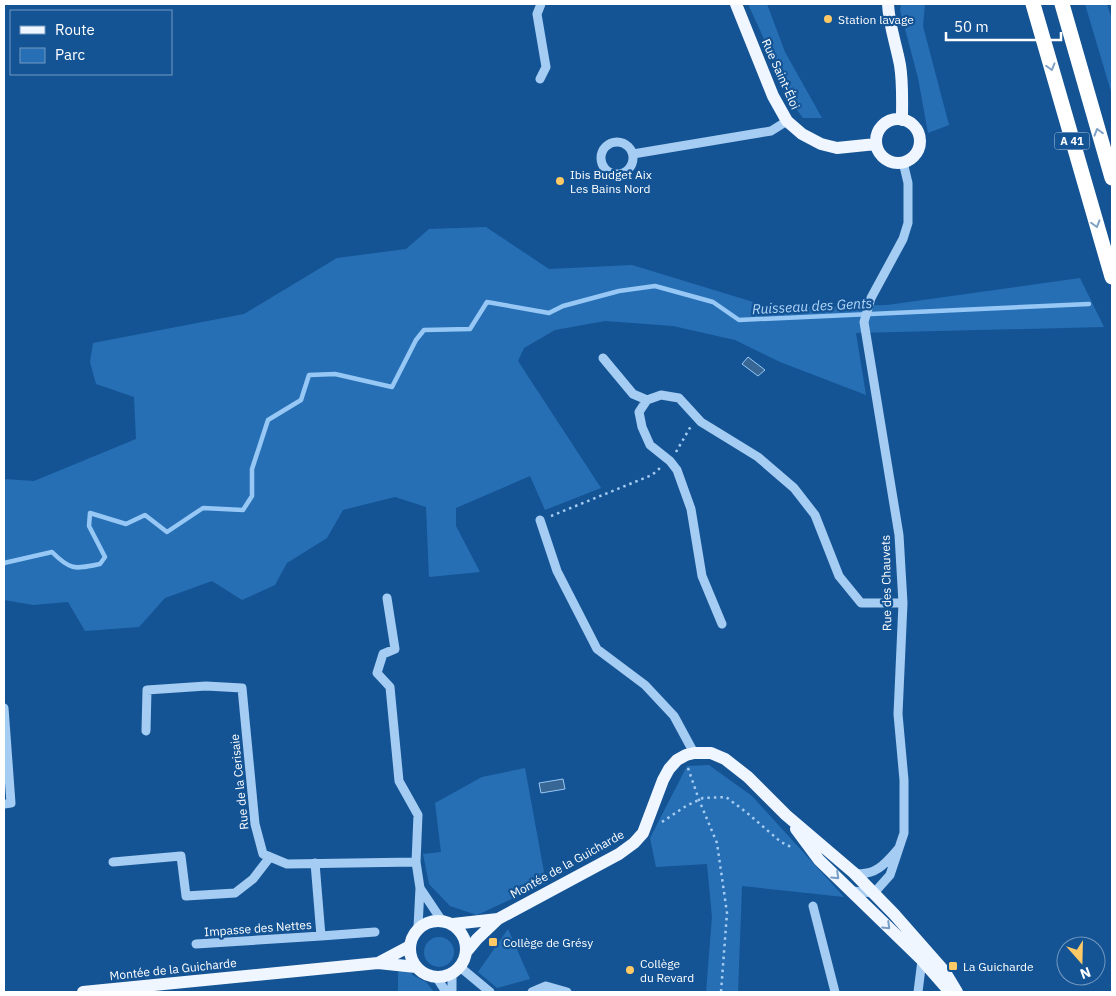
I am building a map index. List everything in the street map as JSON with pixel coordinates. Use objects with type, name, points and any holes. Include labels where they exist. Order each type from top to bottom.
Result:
[{"type":"highway","name":"A 41","points":[[1033,4],[1112,277]]},
{"type":"highway","name":"A 41","points":[[1062,4],[1112,178]]},
{"type":"main road","name":"Rue Saint-Éloi","points":[[736,4],[773,96],[787,121],[802,134],[821,144],[837,148],[876,144]]},
{"type":"main road","points":[[888,4],[889,18],[900,65],[902,120]]},
{"type":"main road","points":[[902,120],[912,125],[919,135],[919,146],[913,157],[903,162],[891,162],[885,159],[878,149],[876,137],[883,125],[902,120]]},
{"type":"main road","points":[[680,758],[694,753],[711,753],[725,759],[748,778],[786,815],[854,873],[874,893],[945,972],[958,992]]},
{"type":"main road","name":"Montée de la Guicharde","points":[[467,951],[498,919],[619,854],[634,843],[643,833],[663,780],[680,758]]},
{"type":"main road","points":[[786,815],[819,860],[926,964],[950,992]]},
{"type":"main road","name":"Montée de la Guicharde","points":[[448,922],[498,919]]},
{"type":"main road","points":[[428,922],[448,922],[464,936],[467,951],[465,960],[456,971],[437,978],[422,972],[416,967],[412,960],[410,946],[418,927],[428,922]]},
{"type":"main road","points":[[378,962],[410,946]]},
{"type":"main road","name":"Montée de la Guicharde","points":[[83,992],[378,962],[416,967]]},
{"type":"street","points":[[540,79],[546,68],[537,14],[541,4]]},
{"type":"street","points":[[633,154],[771,131],[787,121]]},
{"type":"street","name":"Rue des Chauvets","points":[[874,893],[890,874],[902,845],[904,833],[904,780],[898,714],[903,603],[900,535],[864,322],[871,298],[903,239],[908,223],[908,183],[903,162]]},
{"type":"street","points":[[604,358],[633,394],[647,400]]},
{"type":"street","points":[[722,624],[702,576],[691,509],[677,470],[670,461],[650,445],[642,427],[639,412],[647,400],[661,395],[679,398],[701,422],[758,457],[794,488],[815,515],[839,576],[861,603],[903,603]]},
{"type":"street","points":[[540,520],[557,571],[597,649],[645,685],[674,716],[694,753]]},
{"type":"street","points":[[387,598],[395,649],[383,654],[376,673],[390,686],[399,781],[418,815],[416,862],[420,888],[418,927]]},
{"type":"street","name":"Rue de la Cerisaie","points":[[146,732],[147,690],[206,686],[242,688],[255,824],[263,854],[270,857]]},
{"type":"street","points":[[4,708],[11,803],[4,804]]},
{"type":"street","points":[[854,873],[861,874],[877,870],[902,845]]},
{"type":"street","points":[[113,862],[182,856],[186,896],[235,892],[253,879],[270,857],[287,864],[416,862]]},
{"type":"street","points":[[315,863],[321,936]]},
{"type":"street","points":[[420,888],[448,922]]},
{"type":"street","points":[[852,891],[874,893]]},
{"type":"street","points":[[813,906],[835,992]]},
{"type":"street","name":"Impasse des Nettes","points":[[196,944],[375,932]]},
{"type":"street","points":[[918,991],[926,964]]},
{"type":"street","points":[[452,992],[456,971],[490,992]]},
{"type":"street","points":[[437,978],[446,992]]},
{"type":"street","points":[[532,992],[546,986],[568,992]]},
{"type":"path","points":[[540,520],[652,475],[670,461],[697,416]]},
{"type":"path","points":[[680,758],[687,766],[717,842],[727,913],[721,992]]},
{"type":"path","points":[[643,833],[686,806],[703,798],[726,797],[781,842],[794,848]]},
{"type":"green space","points":[[748,4],[767,4],[785,52],[822,118],[803,118],[795,107]]},
{"type":"green space","points":[[901,4],[925,4],[923,26],[949,125],[928,133],[918,78],[900,10]]},
{"type":"green space","points":[[1085,4],[1107,4],[1112,20],[1112,95]]},
{"type":"green space","points":[[486,227],[549,269],[632,265],[773,308],[887,305],[1080,278],[1104,327],[856,333],[866,395],[780,362],[735,340],[673,326],[605,321],[555,330],[524,348],[518,361],[601,488],[545,510],[530,476],[456,508],[456,526],[480,572],[429,577],[426,507],[395,497],[343,510],[327,538],[287,563],[275,585],[242,600],[212,581],[165,598],[139,627],[85,631],[68,602],[33,605],[4,600],[4,479],[34,481],[136,439],[134,397],[96,384],[90,362],[93,343],[244,314],[337,258],[406,249],[429,229]]},
{"type":"green space","points":[[709,765],[752,796],[844,897],[742,886],[738,992],[706,992],[712,917],[707,864],[656,867],[650,838],[687,766]]},
{"type":"green space","points":[[525,768],[546,883],[477,915],[450,906],[429,884],[423,854],[441,852],[435,803],[482,777]]},
{"type":"green space","points":[[508,929],[530,979],[497,988],[478,972]]},
{"type":"green space","points":[[439,937],[449,942],[454,952],[449,962],[439,967],[429,962],[424,952],[429,942]]},
{"type":"green space","points":[[407,969],[414,976],[426,982],[434,992],[398,992],[398,972]]},
{"type":"shaded area","points":[[748,357],[765,370],[758,376],[742,364]]},
{"type":"shaded area","points":[[563,779],[565,789],[541,793],[539,783]]},
{"type":"waterway","name":"Ruisseau des Gents","points":[[4,563],[52,552],[64,563],[74,567],[100,564],[105,557],[89,526],[90,513],[126,524],[145,515],[167,532],[203,508],[243,510],[252,496],[252,469],[268,420],[301,400],[309,375],[335,374],[392,387],[416,340],[424,330],[470,329],[487,302],[549,313],[563,306],[619,291],[655,286],[713,302],[739,320],[1089,304]]},
{"type":"place","name":"Station lavage","points":[[828,19]]},
{"type":"place","name":"Ibis Budget Aix Les Bains Nord","points":[[560,181]]},
{"type":"place","name":"Collège de Grésy","points":[[493,942]]},
{"type":"place","name":"La Guicharde","points":[[953,966]]},
{"type":"place","name":"Collège du Revard","points":[[630,970]]}]
